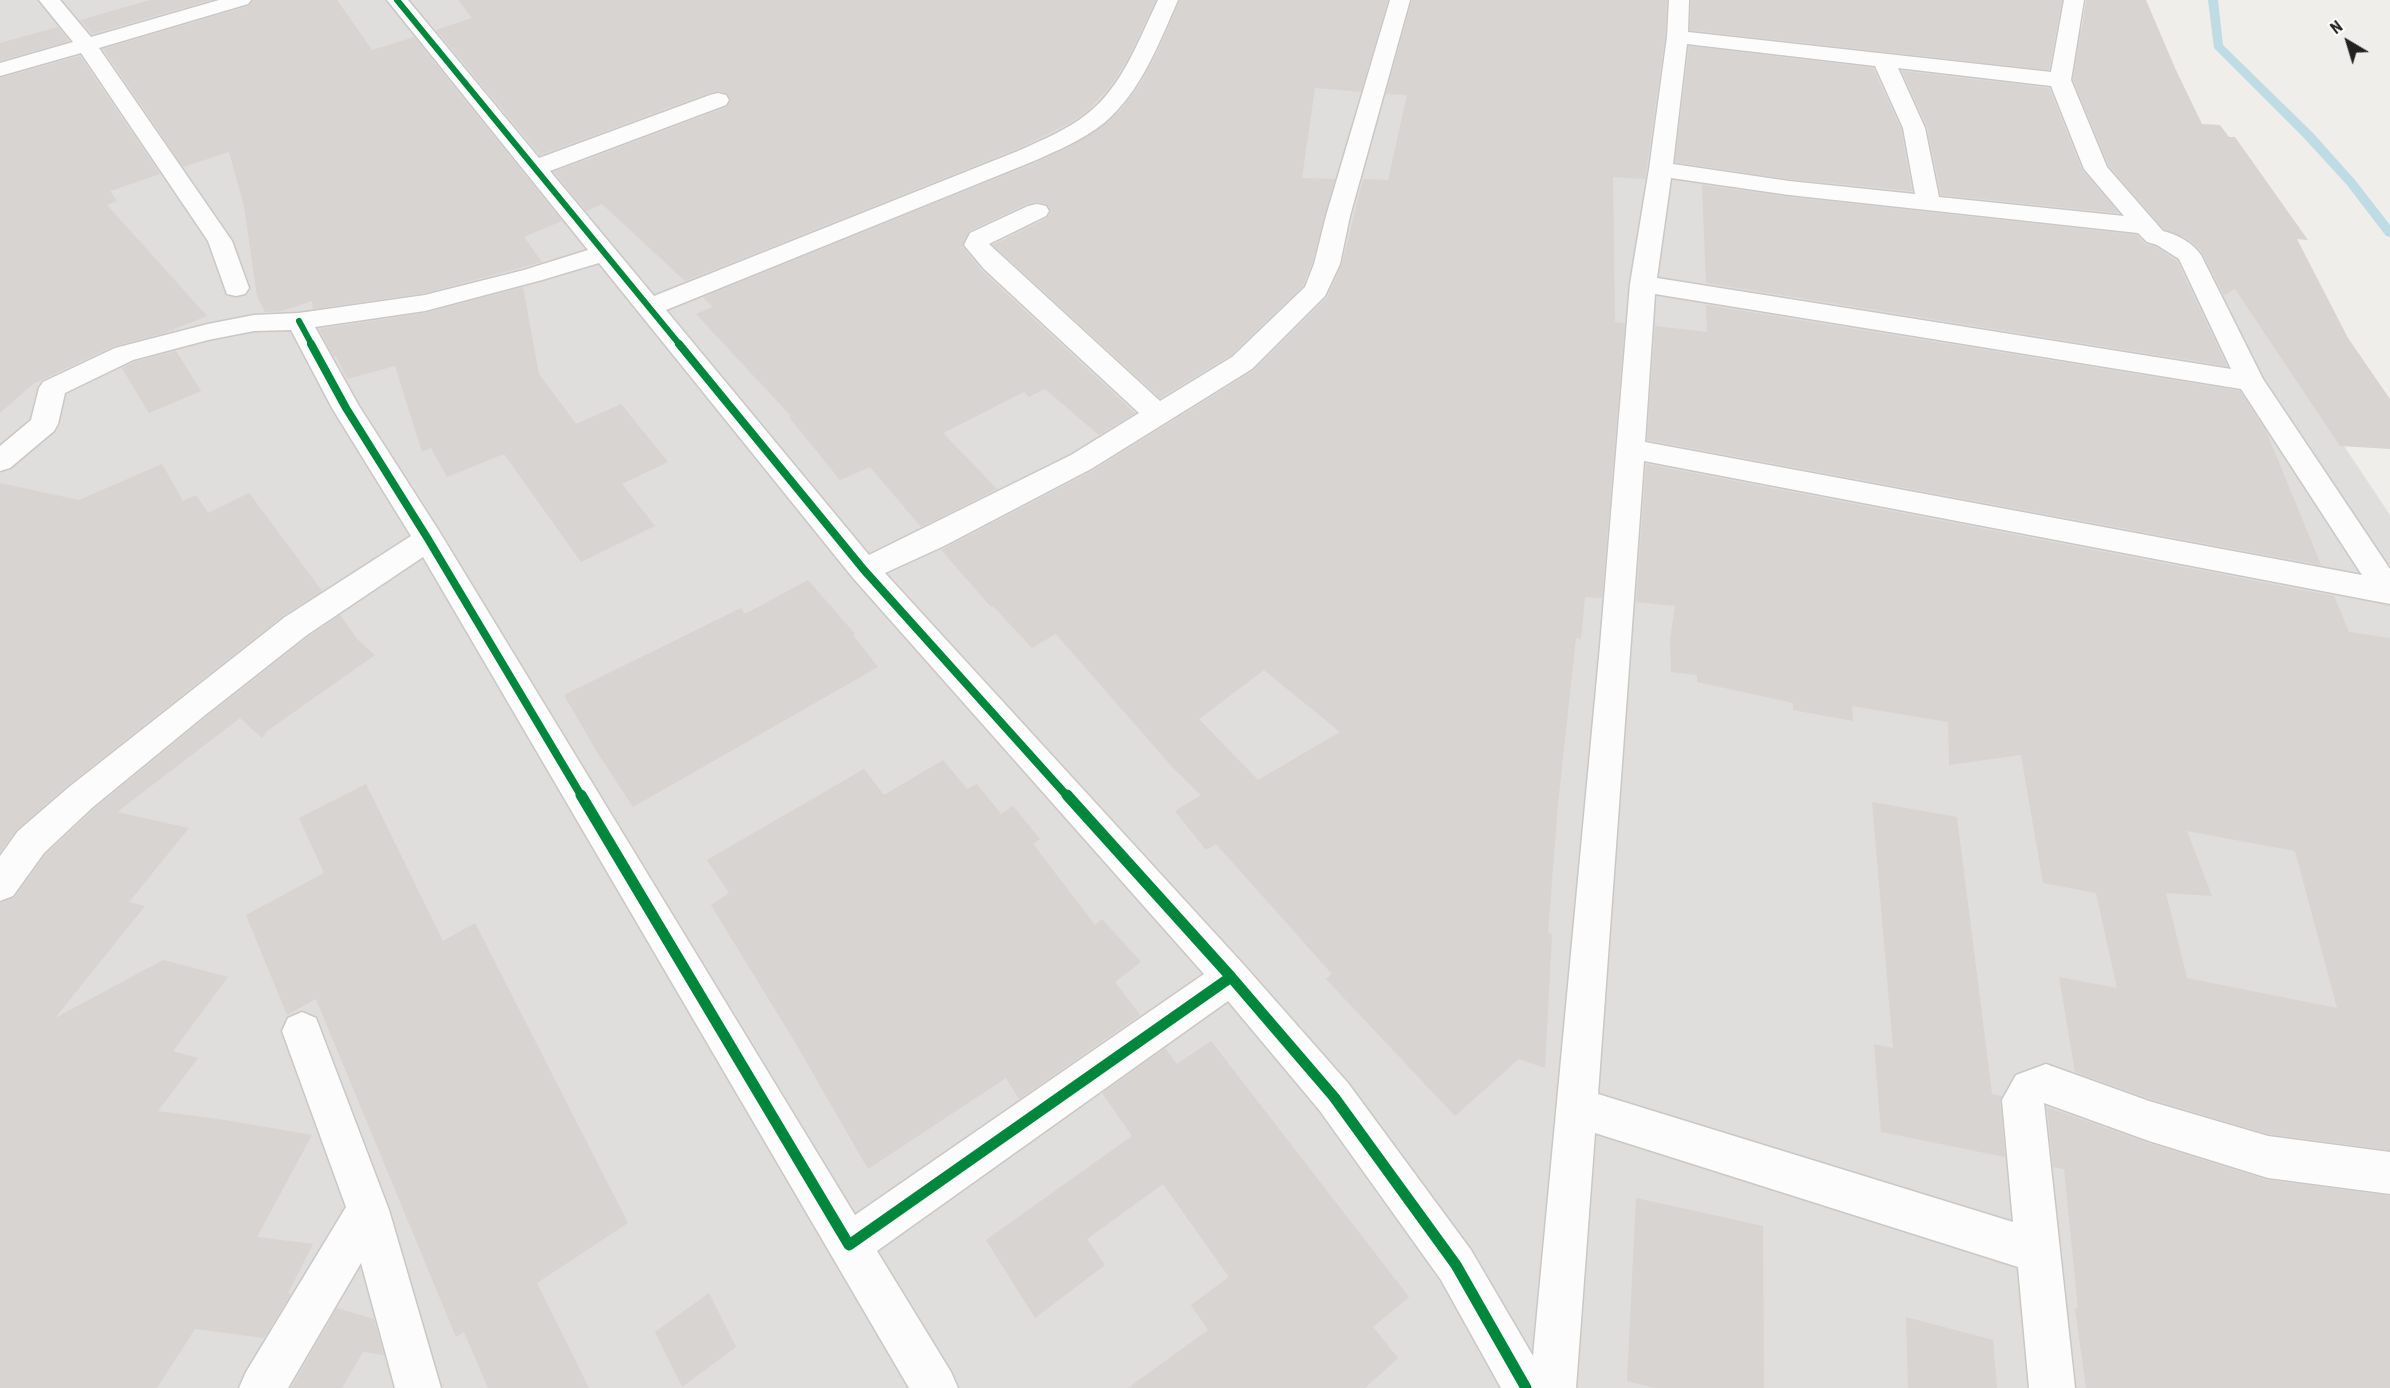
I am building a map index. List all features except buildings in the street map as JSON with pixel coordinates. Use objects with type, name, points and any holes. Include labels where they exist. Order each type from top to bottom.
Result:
[{"type":"street","points":[[49,0],[86,45],[219,241],[236,288]]},
{"type":"street","points":[[0,70],[242,0]]},
{"type":"street","points":[[397,0],[864,570],[1231,977],[1334,1097],[1456,1265],[1526,1388]]},
{"type":"street","points":[[651,308],[1026,156],[1068,136],[1102,113],[1128,80],[1168,0]]},
{"type":"street","points":[[864,570],[933,538],[1081,462],[1242,363],[1316,290],[1327,264],[1338,216],[1400,0]]},
{"type":"street","points":[[1553,1388],[1632,449],[1643,284],[1661,169],[1677,37],[1679,0]]},
{"type":"street","points":[[2074,0],[2060,80],[2096,169],[2156,237],[2164,238],[2189,255],[2250,381],[2390,592]]},
{"type":"street","points":[[1677,37],[2060,80]]},
{"type":"street","points":[[1884,61],[1914,128],[1928,202]]},
{"type":"street","points":[[536,168],[718,100]]},
{"type":"street","points":[[1661,169],[1789,188],[2145,226]]},
{"type":"street","points":[[1037,212],[979,238],[976,245],[993,264],[1158,414]]},
{"type":"street","points":[[0,461],[44,424],[53,388],[124,354],[254,323],[299,321],[425,303],[533,275],[604,253]]},
{"type":"street","points":[[1643,284],[2250,381]]},
{"type":"street","points":[[299,321],[346,408],[428,540],[935,1388]]},
{"type":"street","points":[[1632,449],[2390,592]]},
{"type":"street","points":[[0,885],[31,842],[81,797],[183,714],[296,626],[428,540]]},
{"type":"street","points":[[849,1245],[1231,977]]},
{"type":"street","points":[[302,1031],[368,1210],[418,1388]]},
{"type":"street","points":[[2052,1388],[2022,1100],[2030,1089],[2046,1083],[2148,1121],[2268,1156],[2390,1173]]},
{"type":"street","points":[[1578,1108],[2036,1251]]},
{"type":"street","points":[[262,1388],[368,1210]]},
{"type":"shaded area","points":[[0,0],[2066,0],[2123,113],[2390,515],[2390,1388],[0,1388]]},
{"type":"waterway","points":[[2213,0],[2218,46],[2309,135],[2390,233]]},
{"type":"cycle path","points":[[397,0],[864,570],[1231,977],[1334,1097],[1456,1265],[1526,1388]]},
{"type":"cycle path","points":[[299,321],[346,408],[428,539],[849,1245],[1231,977]]}]
